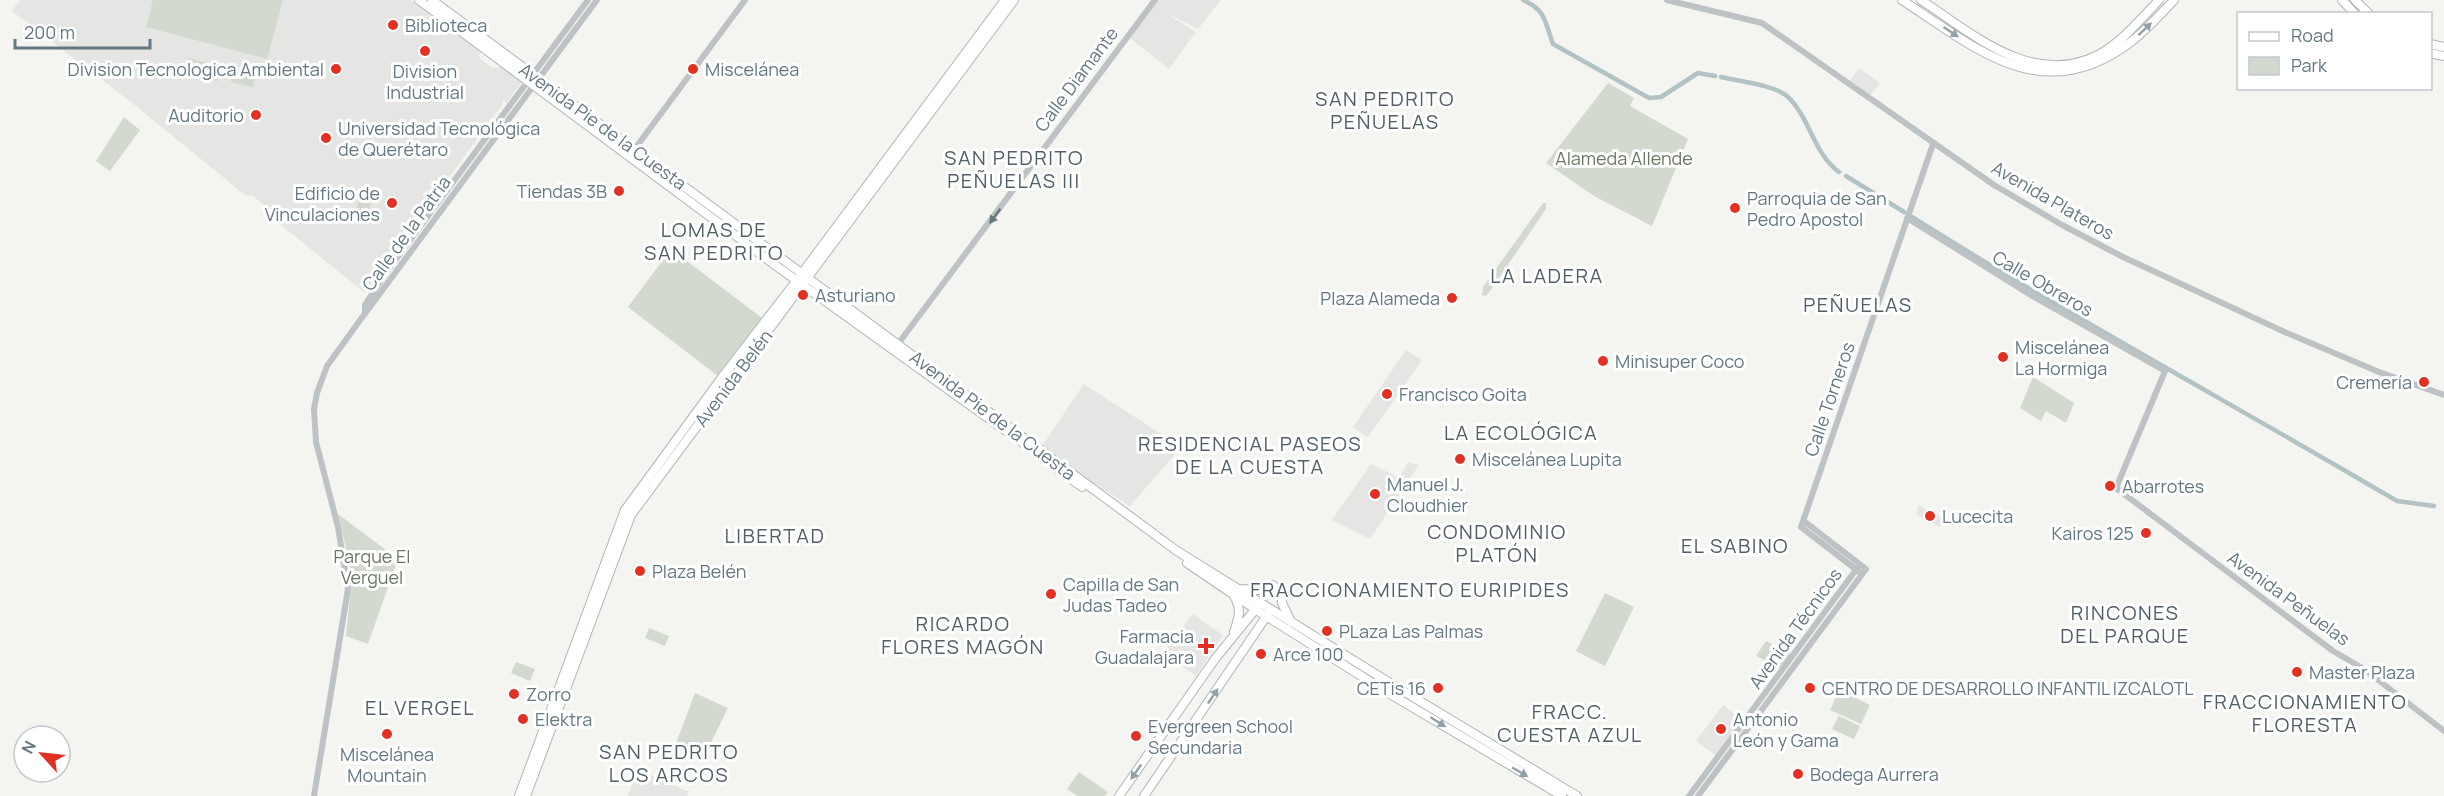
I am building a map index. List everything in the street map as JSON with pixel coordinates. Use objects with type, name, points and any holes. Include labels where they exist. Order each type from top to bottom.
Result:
[{"type":"main road","name":"Avenida Pie de la Cuesta","points":[[419,0],[634,150],[805,276],[896,347],[1148,531],[1257,607],[1292,624],[1577,796]]},
{"type":"main road","name":"Avenida Pie de la Cuesta","points":[[432,0],[533,80],[800,283],[896,347]]},
{"type":"main road","name":"Avenida Belén","points":[[526,796],[631,514],[1005,0]]},
{"type":"main road","name":"Avenida Belén","points":[[805,276],[1014,0]]},
{"type":"main road","points":[[1902,0],[1998,61],[2023,69],[2047,72],[2069,71],[2095,64],[2131,42],[2174,0]]},
{"type":"main road","points":[[1921,0],[2012,58],[2037,65],[2052,66],[2079,62],[2098,55],[2113,45],[2159,0]]},
{"type":"main road","points":[[2342,0],[2353,12]]},
{"type":"main road","points":[[2355,0],[2367,12]]},
{"type":"main road","name":"Avenida Belén","points":[[519,796],[621,517],[720,380],[800,283]]},
{"type":"main road","points":[[1232,640],[1240,615],[1236,591],[1259,590],[1272,585]]},
{"type":"main road","points":[[1281,593],[1282,603],[1292,624]]},
{"type":"main road","points":[[1232,640],[1257,607]]},
{"type":"main road","name":"Avenida Pie de la Cuesta","points":[[1268,613],[1391,695],[1562,796]]},
{"type":"main road","points":[[1144,796],[1268,613]]},
{"type":"main road","points":[[1119,796],[1215,659],[1242,630],[1250,632],[1229,673]]},
{"type":"street","name":"Calle de la Patria","points":[[314,796],[348,589],[338,527],[316,442],[314,409],[317,393],[327,366],[588,0]]},
{"type":"street","name":"Calle de la Patria","points":[[533,80],[597,0]]},
{"type":"street","points":[[634,150],[745,0]]},
{"type":"street","name":"Calle Diamante","points":[[896,347],[1155,0]]},
{"type":"street","name":"Avenida Plateros","points":[[1667,0],[1762,23],[1933,144],[2026,204],[2131,261],[2287,333],[2379,372],[2444,395]]},
{"type":"street","name":"Calle Torneros","points":[[1861,569],[1802,524],[1933,144]]},
{"type":"street","name":"Calle Obreros","points":[[1907,218],[2034,297],[2165,371],[2116,488]]},
{"type":"street","name":"Avenida Peñuelas","points":[[2116,488],[2333,651],[2364,669],[2444,731]]},
{"type":"street","name":"Avenida Técnicos","points":[[1698,796],[1735,740],[1861,569]]},
{"type":"street","name":"Avenida Técnicos","points":[[1689,796],[1735,740]]},
{"type":"shaded area","name":"Universidad Tecnológica de Querétaro","points":[[20,0],[411,0],[478,50],[480,59],[493,68],[502,67],[522,82],[506,104],[504,98],[502,105],[365,293],[271,217],[269,209],[253,196],[245,195],[131,102],[12,11]]},
{"type":"shaded area","points":[[1158,0],[1221,0],[1198,29],[1164,12],[1196,32],[1169,69],[1130,38]]},
{"type":"shaded area","points":[[1859,68],[1880,83],[1869,97],[1849,82]]},
{"type":"shaded area","name":"Francisco Goita","points":[[1406,350],[1422,360],[1368,437],[1353,427]]},
{"type":"shaded area","points":[[1084,384],[1181,447],[1130,506],[1040,449]]},
{"type":"shaded area","name":"Manuel J. Cloudhier","points":[[1408,462],[1419,465],[1370,539],[1332,520],[1371,464],[1399,478]]},
{"type":"shaded area","name":"Lucecita","points":[[1918,505],[1944,518],[1940,527],[1916,514]]},
{"type":"shaded area","points":[[1193,614],[1223,635],[1196,676],[1163,653]]},
{"type":"shaded area","name":"Antonio León y Gama","points":[[1723,705],[1744,721],[1718,757],[1696,741]]},
{"type":"shaded area","points":[[639,770],[689,792],[687,796],[627,796]]},
{"type":"green space","points":[[153,0],[283,0],[267,59],[146,27]]},
{"type":"green space","points":[[189,58],[222,67],[218,81],[185,72]]},
{"type":"green space","points":[[234,70],[256,75],[253,87],[231,82]]},
{"type":"green space","name":"Alameda Allende","points":[[1608,83],[1634,98],[1630,106],[1688,139],[1652,226],[1594,196],[1546,163]]},
{"type":"green space","points":[[124,117],[140,130],[110,171],[96,161]]},
{"type":"green space","points":[[362,192],[373,196],[367,215],[355,212]]},
{"type":"green space","points":[[1543,203],[1546,203],[1546,209],[1490,291],[1486,296],[1482,295],[1483,287]]},
{"type":"green space","points":[[671,249],[762,318],[718,376],[628,307]]},
{"type":"green space","points":[[2033,377],[2074,403],[2066,423],[2046,411],[2041,421],[2020,408]]},
{"type":"green space","name":"Parque El Verguel","points":[[338,514],[398,559],[368,644],[346,636],[352,575]]},
{"type":"green space","points":[[1605,593],[1634,607],[1605,666],[1576,651]]},
{"type":"green space","points":[[649,628],[669,636],[665,646],[645,638]]},
{"type":"green space","points":[[1766,641],[1792,655],[1782,669],[1756,656]]},
{"type":"green space","points":[[516,662],[535,669],[530,681],[511,673]]},
{"type":"green space","points":[[1839,690],[1870,705],[1861,724],[1830,710]]},
{"type":"green space","points":[[695,693],[728,708],[703,759],[675,746]]},
{"type":"green space","points":[[1839,716],[1860,726],[1854,739],[1832,729]]},
{"type":"green space","points":[[1079,772],[1108,792],[1105,796],[1077,796],[1067,789]]},
{"type":"waterway","points":[[1523,0],[1540,13],[1553,44],[1649,98],[1661,97],[1698,73],[1715,76]]},
{"type":"waterway","points":[[1721,77],[1765,86],[1787,96],[1801,114],[1823,155],[1839,172]]},
{"type":"waterway","points":[[1846,176],[1904,212]]},
{"type":"waterway","points":[[1912,217],[2093,326],[2397,501],[2434,506]]},
{"type":"place","name":"Biblioteca","points":[[393,25]]},
{"type":"place","name":"Division Industrial","points":[[425,51]]},
{"type":"place","name":"Division Tecnologica Ambiental","points":[[336,69]]},
{"type":"place","name":"Miscelánea","points":[[693,69]]},
{"type":"place","name":"Auditorio","points":[[256,115]]},
{"type":"place","name":"Universidad Tecnológica de Querétaro","points":[[326,138]]},
{"type":"place","name":"Tiendas 3B","points":[[619,191]]},
{"type":"place","name":"Edificio de Vinculaciones","points":[[392,203]]},
{"type":"place","name":"Parroquia de San Pedro Apostol","points":[[1735,208]]},
{"type":"place","name":"Asturiano","points":[[803,295]]},
{"type":"place","name":"Plaza Alameda","points":[[1452,298]]},
{"type":"place","name":"Miscelánea La Hormiga","points":[[2003,357]]},
{"type":"place","name":"Minisuper Coco","points":[[1603,361]]},
{"type":"place","name":"Cremería","points":[[2424,382]]},
{"type":"place","name":"Francisco Goita","points":[[1387,394]]},
{"type":"place","name":"Miscelánea Lupita","points":[[1460,459]]},
{"type":"place","name":"Abarrotes","points":[[2110,486]]},
{"type":"place","name":"Manuel J. Cloudhier","points":[[1375,494]]},
{"type":"place","name":"Lucecita","points":[[1930,516]]},
{"type":"place","name":"Kairos 125","points":[[2146,533]]},
{"type":"place","name":"Plaza Belén","points":[[640,571]]},
{"type":"place","name":"Capilla de San Judas Tadeo","points":[[1051,594]]},
{"type":"place","name":"PLaza Las Palmas","points":[[1327,631]]},
{"type":"place","name":"Farmacia Guadalajara","points":[[1206,646]]},
{"type":"place","name":"Arce 100","points":[[1261,654]]},
{"type":"place","name":"Master Plaza","points":[[2297,672]]},
{"type":"place","name":"CETis 16","points":[[1438,688]]},
{"type":"place","name":"CENTRO DE DESARROLLO INFANTIL IZCALOTL","points":[[1810,688]]},
{"type":"place","name":"Zorro","points":[[514,694]]},
{"type":"place","name":"Elektra","points":[[523,719]]},
{"type":"place","name":"Antonio León y Gama","points":[[1721,729]]},
{"type":"place","name":"Miscelánea Mountain","points":[[387,734]]},
{"type":"place","name":"Evergreen School Secundaria","points":[[1136,736]]},
{"type":"place","name":"Bodega Aurrera","points":[[1798,774]]},
{"type":"district","name":"SAN PEDRITO PEÑUELAS","points":[[1385,110]]},
{"type":"district","name":"SAN PEDRITO PEÑUELAS III","points":[[1014,168]]},
{"type":"district","name":"LOMAS DE SAN PEDRITO","points":[[714,240]]},
{"type":"district","name":"LA LADERA","points":[[1547,275]]},
{"type":"district","name":"PEÑUELAS","points":[[1858,304]]},
{"type":"district","name":"LA ECOLÓGICA","points":[[1521,432]]},
{"type":"district","name":"RESIDENCIAL PASEOS DE LA CUESTA","points":[[1250,454]]},
{"type":"district","name":"LIBERTAD","points":[[775,535]]},
{"type":"district","name":"CONDOMINIO PLATÓN","points":[[1497,542]]},
{"type":"district","name":"EL SABINO","points":[[1735,545]]},
{"type":"district","name":"FRACCIONAMIENTO EURIPIDES","points":[[1410,589]]},
{"type":"district","name":"RINCONES DEL PARQUE","points":[[2125,624]]},
{"type":"district","name":"RICARDO FLORES MAGÓN","points":[[963,634]]},
{"type":"district","name":"EL VERGEL","points":[[420,707]]},
{"type":"district","name":"FRACCIONAMIENTO FLORESTA","points":[[2305,712]]},
{"type":"district","name":"FRACC. CUESTA AZUL","points":[[1570,722]]},
{"type":"district","name":"SAN PEDRITO LOS ARCOS","points":[[669,762]]}]
